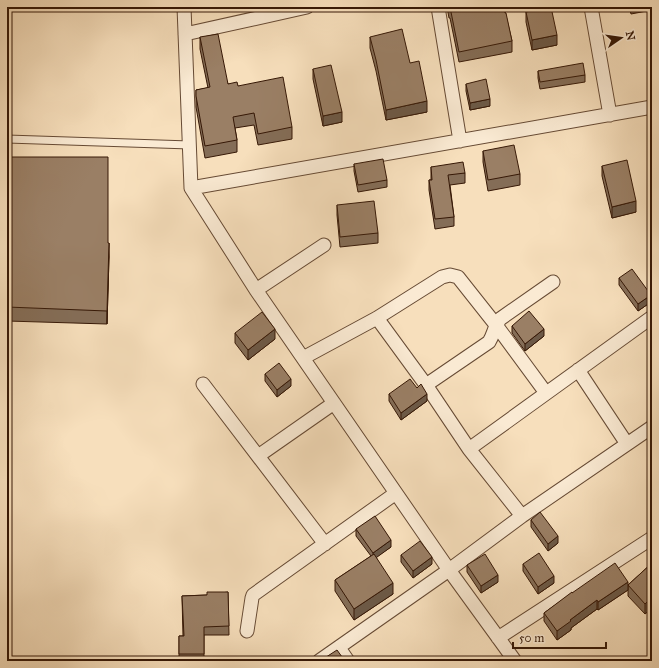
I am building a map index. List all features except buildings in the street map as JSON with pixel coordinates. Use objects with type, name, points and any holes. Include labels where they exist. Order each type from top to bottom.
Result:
[{"type":"street","points":[[184,7],[191,188],[256,290],[334,404],[449,570],[515,661]]},
{"type":"street","points":[[185,34],[307,7]]},
{"type":"street","points":[[438,7],[460,141]]},
{"type":"street","points":[[591,7],[610,114]]},
{"type":"street","points":[[191,188],[652,107]]},
{"type":"street","points":[[256,290],[324,246]]},
{"type":"street","points":[[303,358],[377,318],[442,277],[450,275],[458,277],[496,325],[546,393]]},
{"type":"street","points":[[426,385],[489,342],[500,319],[553,282]]},
{"type":"street","points":[[469,449],[652,317]]},
{"type":"street","points":[[377,318],[426,385],[469,449],[522,516]]},
{"type":"street","points":[[578,370],[627,444]]},
{"type":"street","points":[[203,384],[325,544]]},
{"type":"street","points":[[258,456],[334,404]]},
{"type":"street","points":[[319,661],[449,570],[522,516],[652,427]]},
{"type":"street","points":[[247,631],[253,596],[396,493]]},
{"type":"street","points":[[498,638],[652,538]]},
{"type":"street","points":[[339,648],[348,661]]},
{"type":"lane","points":[[7,140],[190,145]]}]
